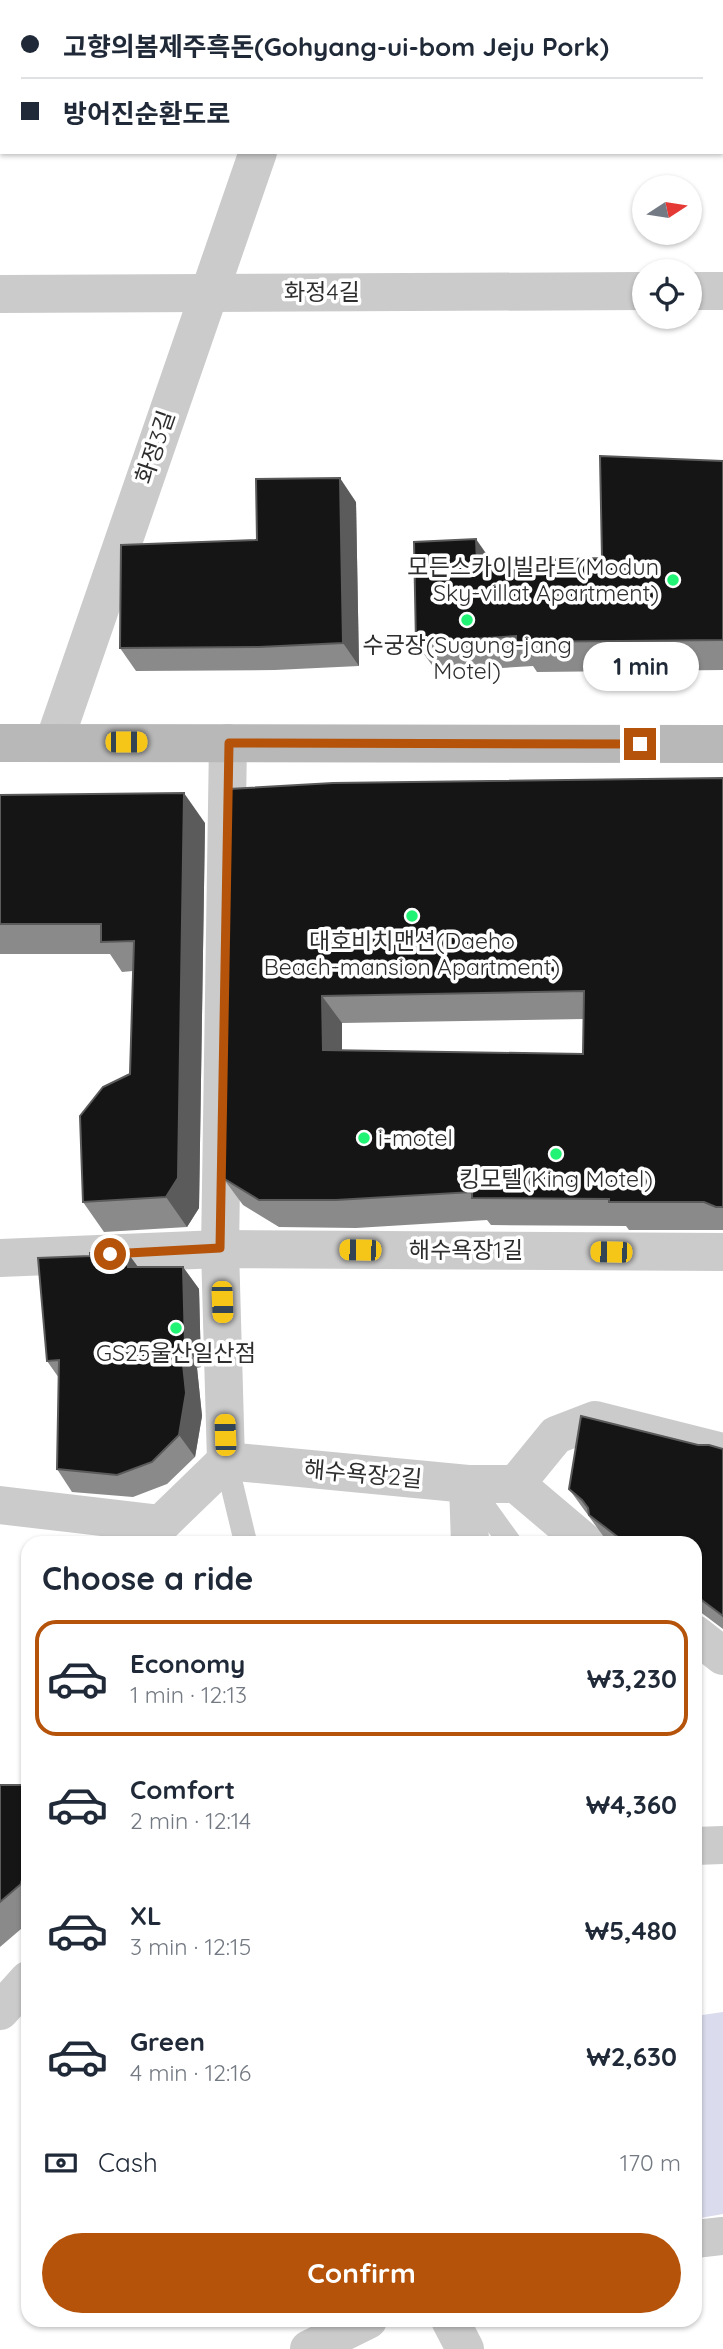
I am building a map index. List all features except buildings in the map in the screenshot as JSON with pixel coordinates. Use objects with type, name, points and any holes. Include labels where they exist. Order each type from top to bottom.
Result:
[{"type":"main road","points":[[0,743],[723,744]]},
{"type":"street","name":"화정3길","points":[[54,742],[257,154]]},
{"type":"street","name":"화정4길","points":[[0,294],[632,291]]},
{"type":"street","points":[[702,291],[723,291]]},
{"type":"street","points":[[0,1506],[160,1534],[226,1461],[220,1248],[229,743]]},
{"type":"street","name":"해수욕장1길","points":[[0,1258],[220,1248],[723,1252]]},
{"type":"street","points":[[578,1536],[516,1484],[556,1435],[595,1420],[723,1452]]},
{"type":"street","name":"해수욕장2길","points":[[226,1461],[468,1484],[516,1484]]},
{"type":"street","points":[[468,1484],[470,1536]]},
{"type":"street","points":[[702,1640],[723,1656]]},
{"type":"street","points":[[702,1846],[723,1845]]},
{"type":"street","points":[[0,2011],[21,1988]]},
{"type":"street","points":[[702,2238],[723,2235]]},
{"type":"street","points":[[309,2349],[354,2327]]},
{"type":"street","points":[[454,2327],[465,2349]]},
{"type":"lane","points":[[226,1461],[244,1536]]},
{"type":"lane","points":[[468,1484],[505,1536]]},
{"type":"shaded area","points":[[723,2012],[723,2214],[702,2218],[702,2015]]},
{"type":"place","name":"모든스카이빌라트(Modun Sky-villat Apartment)","points":[[673,580]]},
{"type":"place","name":"수궁장(Sugung-jang Motel)","points":[[467,620]]},
{"type":"place","name":"대호비치맨션(Daeho Beach-mansion Apartment)","points":[[412,916]]},
{"type":"place","name":"i-motel","points":[[364,1138]]},
{"type":"place","name":"킹모텔(King Motel)","points":[[556,1154]]},
{"type":"place","name":"GS25울산일산점","points":[[176,1328]]},
{"type":"route","points":[[110,1254],[220,1248],[229,743],[640,744]]}]
